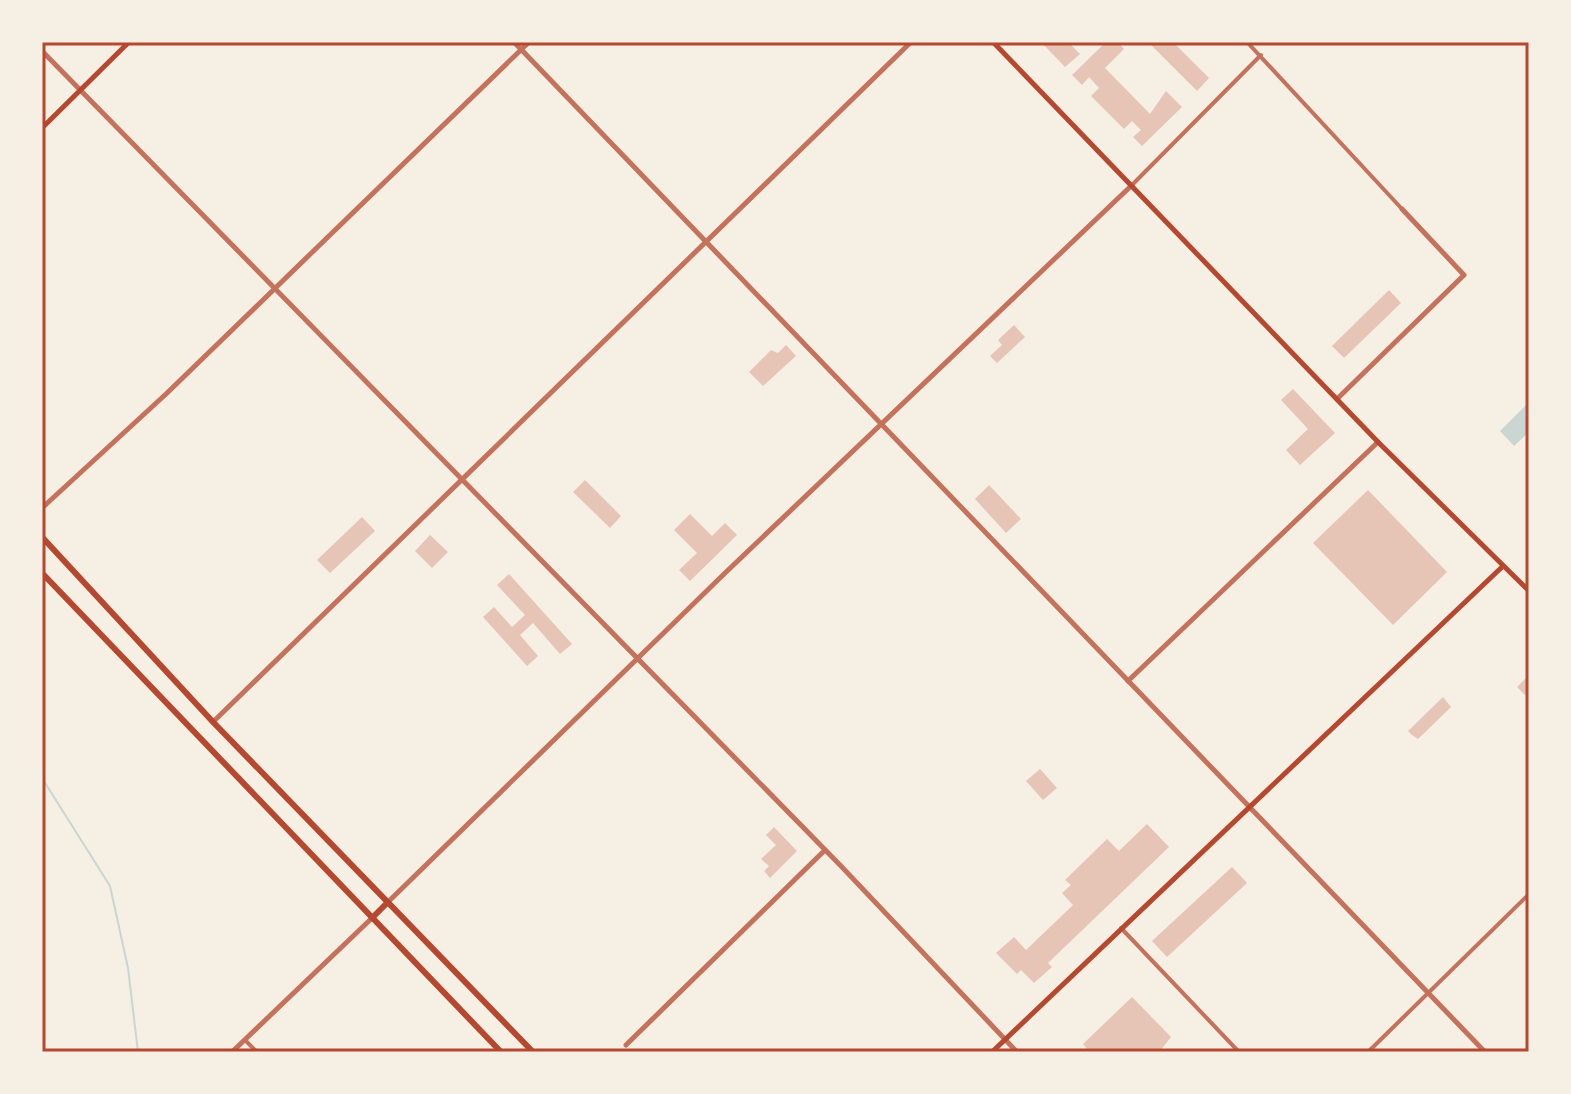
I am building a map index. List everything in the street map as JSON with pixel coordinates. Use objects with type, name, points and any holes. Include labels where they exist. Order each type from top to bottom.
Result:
[{"type":"main road","points":[[42,128],[129,42]]},
{"type":"main road","points":[[993,42],[1378,442],[1529,591]]},
{"type":"main road","points":[[42,537],[213,722],[533,1052]]},
{"type":"main road","points":[[992,1052],[1502,567]]},
{"type":"main road","points":[[42,573],[501,1052]]},
{"type":"main road","points":[[199,736],[213,722]]},
{"type":"main road","points":[[372,918],[387,903]]},
{"type":"street","points":[[514,42],[1485,1052]]},
{"type":"street","points":[[42,508],[274,290],[529,42]]},
{"type":"street","points":[[213,722],[911,42]]},
{"type":"street","points":[[1247,42],[1464,275],[1337,399]]},
{"type":"street","points":[[42,51],[825,850],[1017,1052]]},
{"type":"street","points":[[387,903],[1131,186],[1261,55]]},
{"type":"street","points":[[1128,681],[1378,442]]},
{"type":"street","points":[[626,1045],[825,850]]},
{"type":"street","points":[[1368,1052],[1529,894]]},
{"type":"street","points":[[232,1052],[372,918]]},
{"type":"street","points":[[1121,928],[1239,1052]]},
{"type":"street","points":[[245,1040],[257,1052]]},
{"type":"shaded area","points":[[1529,402],[1529,432],[1514,446],[1500,431]]},
{"type":"building","points":[[1041,42],[1068,42],[1080,54],[1065,67]]},
{"type":"building","points":[[1106,42],[1118,42],[1124,49],[1105,68],[1150,114],[1166,91],[1182,107],[1142,146],[1133,137],[1141,130],[1132,121],[1124,129],[1091,96],[1099,88],[1089,77],[1082,85],[1072,75]]},
{"type":"building","points":[[1148,42],[1173,42],[1209,78],[1197,91]]},
{"type":"building","points":[[1389,290],[1401,303],[1344,358],[1332,346]]},
{"type":"building","points":[[1014,325],[1025,337],[997,363],[990,356],[1002,345],[998,340]]},
{"type":"building","points":[[786,345],[796,356],[763,386],[749,372],[771,350],[778,353]]},
{"type":"building","points":[[1293,389],[1335,433],[1300,465],[1286,450],[1308,429],[1281,400]]},
{"type":"building","points":[[585,480],[621,516],[610,528],[573,492]]},
{"type":"building","points":[[989,485],[1021,519],[1006,533],[975,499]]},
{"type":"building","points":[[1368,490],[1447,572],[1393,625],[1313,543]]},
{"type":"building","points":[[690,514],[712,536],[725,523],[737,535],[690,581],[679,570],[697,553],[674,530]]},
{"type":"building","points":[[362,517],[375,531],[330,573],[317,560]]},
{"type":"building","points":[[430,535],[448,552],[432,568],[415,551]]},
{"type":"building","points":[[509,574],[572,644],[560,654],[533,623],[520,635],[538,656],[527,666],[483,617],[494,607],[512,627],[525,615],[497,585]]},
{"type":"building","points":[[1529,675],[1529,699],[1517,687]]},
{"type":"building","points":[[1443,697],[1451,707],[1418,739],[1412,735],[1408,731]]},
{"type":"building","points":[[1040,769],[1057,788],[1043,800],[1026,781]]},
{"type":"building","points":[[1147,824],[1169,847],[1048,963],[1052,967],[1034,983],[1021,970],[1017,974],[996,953],[1014,937],[1026,950],[1073,905],[1062,893],[1071,885],[1065,880],[1107,839],[1119,851]]},
{"type":"building","points":[[774,827],[797,851],[770,878],[764,871],[769,866],[761,859],[776,845],[766,835]]},
{"type":"building","points":[[1232,867],[1247,883],[1167,957],[1152,941]]},
{"type":"building","points":[[1132,997],[1171,1037],[1159,1052],[1090,1052],[1083,1044]]},
{"type":"waterway","points":[[42,778],[110,886],[128,968],[138,1052]]}]
